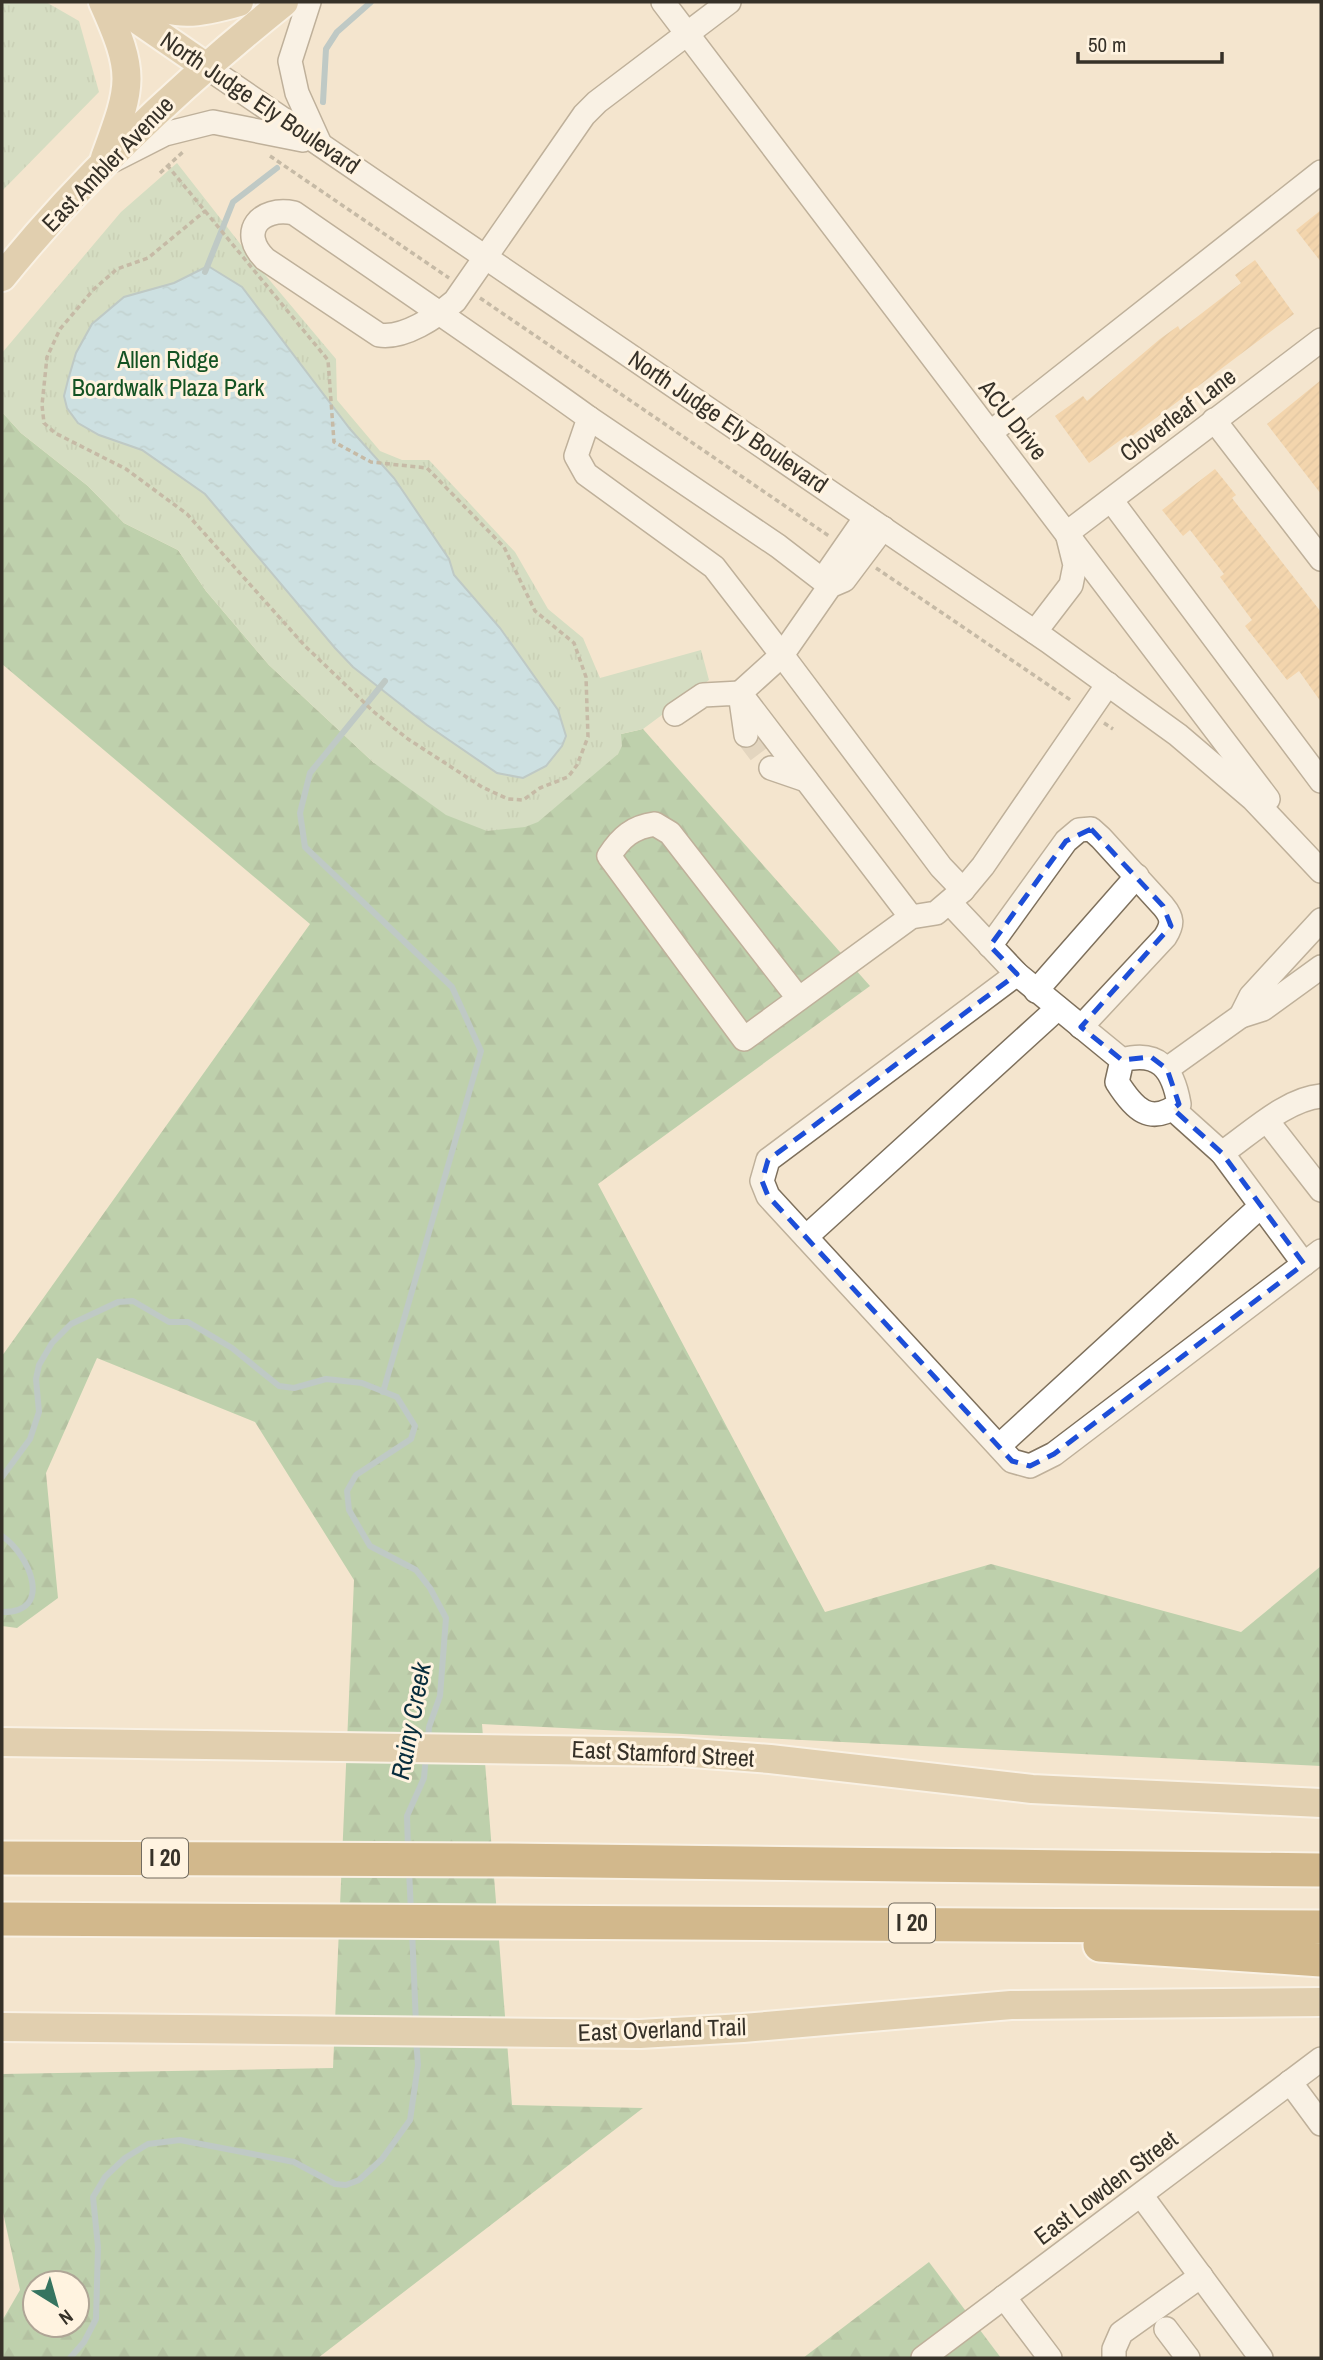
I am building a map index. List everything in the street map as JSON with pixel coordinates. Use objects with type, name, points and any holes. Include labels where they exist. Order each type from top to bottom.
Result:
[{"type":"highway","name":"I 20","points":[[2,1858],[328,1858],[1321,1870]]},
{"type":"highway","name":"I 20","points":[[2,1919],[1015,1923],[1321,1927]]},
{"type":"highway","points":[[1015,1923],[1047,1941],[1321,1961]]},
{"type":"main road","points":[[102,166],[123,108],[129,77],[121,42],[103,2]]},
{"type":"main road","name":"North Judge Ely Boulevard","points":[[112,2],[205,66]]},
{"type":"main road","points":[[135,2],[179,13],[202,13],[239,2]]},
{"type":"main road","name":"East Ambler Avenue","points":[[2,277],[102,166],[205,66],[284,2]]},
{"type":"main road","name":"East Stamford Street","points":[[2,1742],[680,1752],[770,1759],[1032,1789],[1321,1803]]},
{"type":"main road","name":"East Overland Trail","points":[[2,2027],[640,2034],[1011,2005],[1321,2003]]},
{"type":"street","points":[[309,2],[290,61],[297,93],[320,144]]},
{"type":"street","name":"ACU Drive","points":[[663,2],[1321,871]]},
{"type":"street","points":[[729,2],[584,115],[455,301],[439,313],[399,334],[379,335],[265,259],[253,243],[252,233],[257,222],[268,213],[280,210],[294,213],[439,313],[589,418],[778,546],[830,586]]},
{"type":"street","name":"North Judge Ely Boulevard","points":[[205,66],[1108,684],[1178,735],[1253,799],[1321,871]]},
{"type":"street","points":[[102,166],[165,134],[213,122],[257,128],[320,144]]},
{"type":"street","points":[[990,433],[1321,172]]},
{"type":"street","name":"Cloverleaf Lane","points":[[1067,533],[1321,340]]},
{"type":"street","points":[[589,418],[576,456],[586,474],[714,567],[941,867],[990,946],[1017,974],[1122,1060]]},
{"type":"street","points":[[1214,420],[1321,559]]},
{"type":"street","points":[[1111,500],[1321,781]]},
{"type":"street","points":[[675,714],[703,695],[740,693],[782,655],[830,586],[830,569],[875,522]]},
{"type":"street","points":[[1035,632],[1071,585],[1075,565],[1067,533]]},
{"type":"street","points":[[799,999],[670,833],[655,824],[637,826],[617,843],[609,856],[744,1039],[799,999],[911,917],[936,913],[957,896],[983,866],[1108,684]]},
{"type":"street","points":[[740,693],[746,735]]},
{"type":"street","points":[[740,693],[911,917]]},
{"type":"street","points":[[771,768],[806,780]]},
{"type":"street","points":[[990,946],[1066,841],[1079,830],[1091,830],[1101,838],[1172,917],[1171,926],[1164,937],[1081,1027]]},
{"type":"street","points":[[1036,990],[1136,876]]},
{"type":"street","points":[[1241,1016],[1251,996],[1321,920]]},
{"type":"street","points":[[1167,1069],[1241,1016],[1263,1009],[1321,967]]},
{"type":"street","points":[[1017,974],[768,1160],[762,1181],[768,1196],[1012,1461],[1030,1466],[1054,1454],[1313,1257],[1261,1206],[1222,1153],[1173,1109]]},
{"type":"street","points":[[806,1237],[1058,1008]]},
{"type":"street","points":[[1136,1056],[1151,1057],[1167,1069],[1176,1085],[1179,1104],[1166,1114],[1150,1115],[1136,1107],[1118,1082],[1122,1060],[1136,1056]]},
{"type":"street","points":[[1222,1153],[1309,1097],[1321,1096]]},
{"type":"street","points":[[1268,1122],[1321,1190]]},
{"type":"street","points":[[999,1446],[1261,1206]]},
{"type":"street","name":"East Lowden Street","points":[[923,2358],[1321,2059]]},
{"type":"street","points":[[1290,2082],[1321,2124]]},
{"type":"street","points":[[1141,2195],[1261,2358]]},
{"type":"street","points":[[1114,2358],[1114,2349],[1121,2333],[1201,2276]]},
{"type":"street","points":[[1004,2297],[1050,2358]]},
{"type":"street","points":[[1166,2329],[1188,2358]]},
{"type":"path","points":[[160,173],[187,149]]},
{"type":"path","points":[[262,151],[451,279]]},
{"type":"path","points":[[167,165],[205,211],[212,220],[328,360],[334,442],[371,462],[427,468],[504,547],[535,611],[572,640],[586,677],[588,737],[577,765],[568,777],[540,788],[528,798],[508,799],[482,787],[431,755],[358,698],[278,618],[187,514],[112,460],[55,433],[42,416],[47,357],[60,329],[94,289],[117,269],[149,258],[205,211]]},
{"type":"path","points":[[475,295],[837,541]]},
{"type":"path","points":[[868,563],[1077,704]]},
{"type":"highlighted area","points":[[1091,829],[1163,906],[1171,926],[1081,1027],[1122,1060],[1151,1057],[1167,1069],[1179,1104],[1173,1109],[1222,1153],[1304,1264],[1054,1454],[1030,1466],[1012,1461],[768,1196],[762,1181],[768,1160],[1017,974],[990,946],[1066,841]]},
{"type":"green space","points":[[2,2],[46,2],[79,21],[99,92],[2,191]]},
{"type":"green space","name":"Allen Ridge Boardwalk Plaza Park","points":[[177,163],[256,264],[336,359],[337,400],[380,451],[402,460],[429,460],[515,552],[548,609],[583,638],[600,678],[701,650],[709,680],[643,729],[621,734],[622,746],[618,754],[538,822],[525,827],[487,831],[446,815],[374,763],[269,665],[206,591],[178,550],[124,523],[88,486],[21,433],[2,412],[2,353],[121,212]]},
{"type":"green space","points":[[2,412],[21,433],[88,486],[124,523],[178,550],[206,591],[269,665],[374,763],[608,760],[618,754],[621,734],[643,729],[870,986],[598,1184],[825,1612],[991,1564],[1241,1632],[1321,1566],[1321,1766],[482,1724],[512,2105],[643,2108],[318,2358],[2,2358],[2,2321],[20,2290],[2,2208],[2,2074],[333,2068],[354,1580],[255,1422],[97,1358],[46,1473],[58,1598],[17,1628],[2,1626],[2,1356],[310,924],[2,664]]},
{"type":"green space","points":[[929,2262],[1001,2358],[803,2358]]},
{"type":"water","points":[[208,266],[242,287],[350,429],[394,478],[449,559],[454,575],[500,628],[558,710],[566,736],[562,746],[546,766],[523,778],[497,773],[427,725],[353,667],[205,494],[142,450],[99,435],[78,423],[67,408],[64,396],[76,353],[92,324],[124,297],[174,283]]},
{"type":"building","points":[[1321,210],[1321,262],[1296,230]]},
{"type":"building","points":[[1255,260],[1294,314],[1128,439],[1126,436],[1089,463],[1055,416],[1083,396],[1087,401],[1160,339],[1178,326],[1180,330],[1241,283],[1235,275]]},
{"type":"building","points":[[1321,380],[1321,494],[1267,424]]},
{"type":"building","points":[[1215,469],[1236,495],[1232,498],[1321,612],[1321,702],[1299,671],[1287,680],[1245,626],[1252,620],[1220,577],[1224,574],[1190,530],[1183,536],[1162,510]]},
{"type":"waterway","points":[[323,102],[326,49],[337,32],[371,2]]},
{"type":"waterway","points":[[205,272],[233,202],[277,168]]},
{"type":"waterway","points":[[383,1392],[481,1051],[452,987],[305,847],[300,813],[310,773],[385,681]]},
{"type":"waterway","name":"Rainy Creek","points":[[2,1477],[30,1439],[39,1412],[36,1379],[39,1365],[52,1343],[71,1324],[118,1302],[133,1301],[169,1322],[188,1322],[232,1348],[279,1386],[294,1388],[326,1379],[362,1383],[397,1397],[415,1426],[411,1439],[356,1475],[347,1491],[349,1510],[370,1546],[416,1570],[430,1588],[446,1618],[440,1696],[429,1727],[428,1741]]},
{"type":"waterway","name":"Rainy Creek","points":[[2,1536],[21,1556],[32,1581],[32,1593],[28,1603],[18,1610],[2,1612]]},
{"type":"waterway","name":"Rainy Creek","points":[[408,1849],[407,1816],[424,1778],[426,1755]]},
{"type":"waterway","name":"Rainy Creek","points":[[409,1870],[411,1912]]},
{"type":"waterway","name":"Rainy Creek","points":[[412,1930],[416,2024]]},
{"type":"waterway","name":"Rainy Creek","points":[[70,2358],[84,2342],[96,2319],[98,2247],[93,2197],[105,2177],[125,2158],[148,2144],[180,2140],[294,2162],[335,2184],[346,2185],[359,2180],[382,2159],[410,2120],[418,2065],[416,2038]]},
{"type":"tunnel","points":[[746,735],[771,768]]}]
